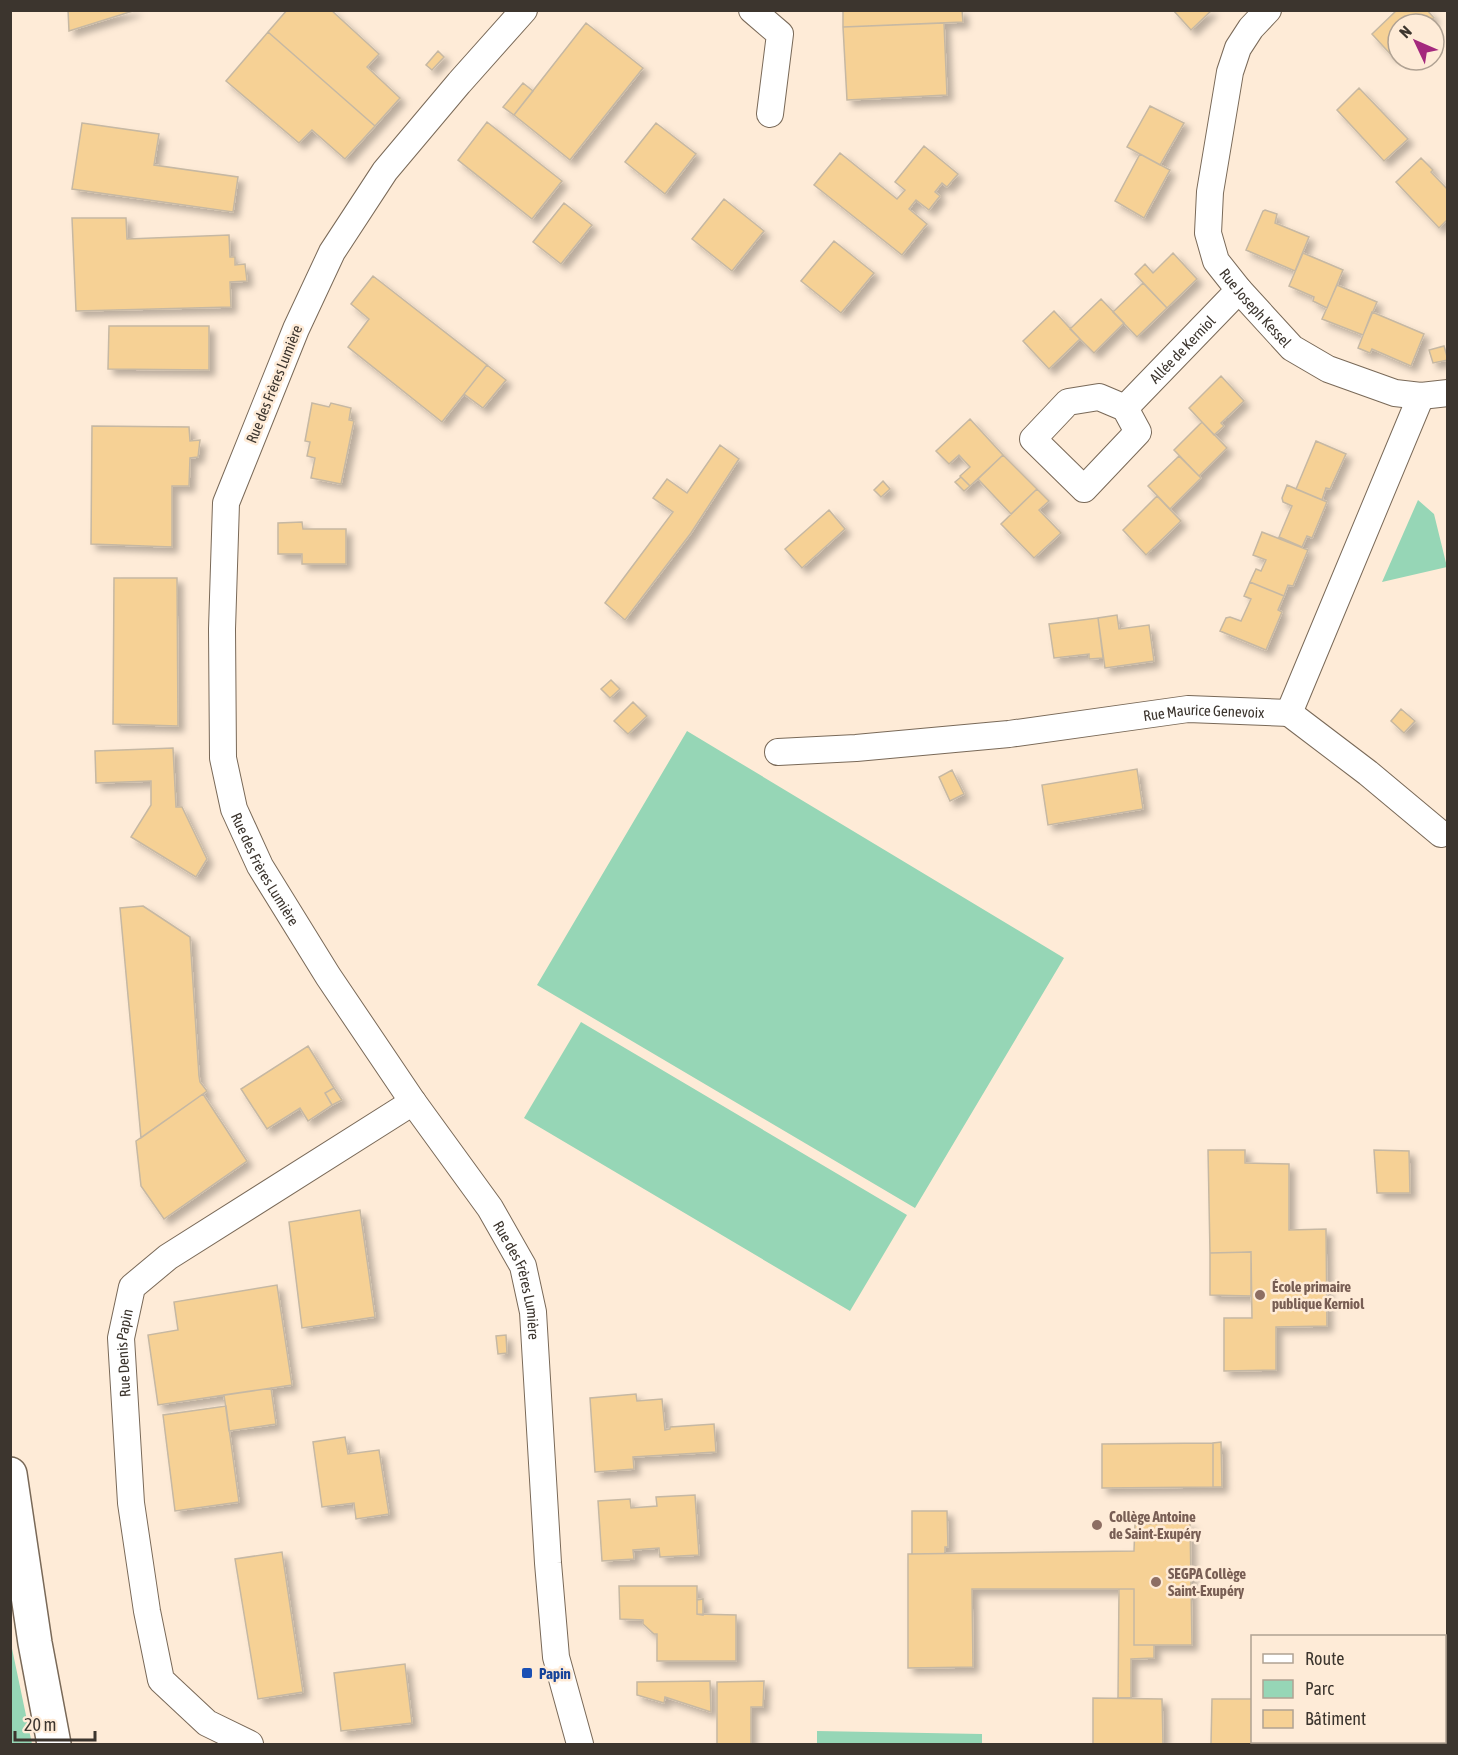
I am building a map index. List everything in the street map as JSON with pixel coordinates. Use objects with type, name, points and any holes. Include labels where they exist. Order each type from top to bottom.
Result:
[{"type":"main road","points":[[10,1474],[35,1643],[54,1744]]},
{"type":"street","name":"Rue des Frères Lumière","points":[[524,10],[385,171],[332,252],[296,329],[226,503],[222,629],[223,758],[234,809],[260,866],[328,976],[413,1102],[490,1208],[523,1266],[533,1312],[556,1657],[580,1744]]},
{"type":"street","points":[[752,10],[780,34],[770,114]]},
{"type":"street","name":"Rue Joseph Kessel","points":[[1268,10],[1251,28],[1238,48],[1223,111],[1210,192],[1208,233],[1216,261],[1292,348],[1328,369],[1395,393],[1421,396],[1448,393]]},
{"type":"street","name":"Allée de Kerniol","points":[[1125,408],[1239,290]]},
{"type":"street","points":[[1421,396],[1289,713],[1445,836]]},
{"type":"street","name":"Rue Maurice Genevoix","points":[[778,752],[856,748],[1009,734],[1188,709],[1289,713]]},
{"type":"street","name":"Rue Denis Papin","points":[[250,1744],[207,1722],[161,1680],[147,1611],[131,1503],[121,1338],[132,1287],[168,1257],[413,1102]]},
{"type":"green space","points":[[1418,500],[1434,514],[1447,567],[1382,582]]},
{"type":"green space","points":[[687,731],[1064,958],[915,1208],[537,985]]},
{"type":"green space","points":[[581,1022],[907,1215],[850,1311],[524,1118]]},
{"type":"green space","points":[[10,1639],[32,1744],[11,1744]]},
{"type":"green space","points":[[817,1731],[982,1734],[982,1744],[817,1744]]},
{"type":"building","points":[[68,10],[136,10],[69,31]]},
{"type":"building","points":[[287,10],[331,10],[379,54],[367,67],[400,98],[375,126],[268,32]]},
{"type":"building","points":[[843,10],[962,10],[963,22],[843,27]]},
{"type":"building","points":[[1173,10],[1212,10],[1191,30]]},
{"type":"building","points":[[1397,10],[1427,10],[1429,12],[1395,12]]},
{"type":"building","points":[[1386,21],[1386,49],[1372,34]]},
{"type":"building","points":[[586,23],[643,68],[570,160],[514,115]]},
{"type":"building","points":[[944,23],[947,95],[847,100],[843,27]]},
{"type":"building","points":[[268,32],[375,126],[345,159],[312,130],[299,143],[226,81]]},
{"type":"building","points":[[438,51],[444,57],[432,70],[426,65]]},
{"type":"building","points":[[523,83],[533,91],[514,115],[503,107]]},
{"type":"building","points":[[1359,88],[1408,139],[1384,161],[1337,110]]},
{"type":"building","points":[[1150,106],[1184,123],[1160,165],[1127,147]]},
{"type":"building","points":[[487,122],[562,181],[532,219],[458,160]]},
{"type":"building","points":[[82,123],[159,134],[154,165],[238,177],[233,212],[72,189]]},
{"type":"building","points":[[656,123],[696,154],[665,194],[625,162]]},
{"type":"building","points":[[924,146],[958,174],[947,187],[942,183],[935,192],[940,196],[929,210],[916,200],[909,209],[927,224],[902,255],[814,185],[840,153],[897,199],[905,190],[895,182]]},
{"type":"building","points":[[1140,154],[1170,170],[1144,218],[1115,201]]},
{"type":"building","points":[[1421,158],[1448,190],[1448,219],[1439,228],[1396,182]]},
{"type":"building","points":[[724,199],[764,231],[732,271],[692,239]]},
{"type":"building","points":[[564,203],[592,225],[561,264],[533,242]]},
{"type":"building","points":[[1265,210],[1277,214],[1275,223],[1309,237],[1295,271],[1246,250]]},
{"type":"building","points":[[72,218],[126,218],[127,239],[229,235],[230,257],[235,257],[235,265],[245,264],[247,281],[230,282],[231,307],[76,311]]},
{"type":"building","points":[[834,241],[874,273],[841,313],[801,281]]},
{"type":"building","points":[[1173,253],[1197,279],[1167,308],[1135,274],[1145,264],[1153,273]]},
{"type":"building","points":[[1303,253],[1343,270],[1327,308],[1313,301],[1314,297],[1289,286]]},
{"type":"building","points":[[373,276],[487,365],[442,422],[348,347],[369,319],[351,304]]},
{"type":"building","points":[[1143,283],[1167,308],[1137,337],[1113,312]]},
{"type":"building","points":[[1337,285],[1377,302],[1363,335],[1322,319]]},
{"type":"building","points":[[1101,299],[1124,323],[1094,353],[1070,329]]},
{"type":"building","points":[[1054,311],[1080,339],[1049,369],[1023,341]]},
{"type":"building","points":[[1372,312],[1424,334],[1411,366],[1372,349],[1370,353],[1358,348]]},
{"type":"building","points":[[109,326],[209,326],[209,370],[108,369]]},
{"type":"building","points":[[1444,346],[1448,360],[1433,363],[1429,350]]},
{"type":"building","points":[[487,365],[506,380],[483,408],[464,394]]},
{"type":"building","points":[[1221,376],[1244,401],[1221,423],[1224,426],[1214,435],[1189,408]]},
{"type":"building","points":[[312,403],[329,407],[331,403],[351,408],[349,420],[354,421],[341,484],[311,478],[315,458],[307,456],[310,442],[305,441]]},
{"type":"building","points":[[970,419],[1003,455],[970,486],[960,476],[970,467],[959,455],[949,464],[936,451]]},
{"type":"building","points":[[1202,422],[1227,448],[1199,476],[1174,450]]},
{"type":"building","points":[[92,426],[189,427],[190,441],[200,440],[198,457],[190,458],[189,486],[172,486],[172,547],[91,544]]},
{"type":"building","points":[[1316,441],[1346,454],[1330,489],[1326,488],[1322,500],[1296,489]]},
{"type":"building","points":[[720,445],[739,459],[691,533],[625,620],[605,603],[673,512],[653,498],[667,479],[687,493]]},
{"type":"building","points":[[1003,455],[1037,489],[1011,514],[978,479]]},
{"type":"building","points":[[1179,456],[1201,478],[1170,509],[1148,486]]},
{"type":"building","points":[[961,477],[970,486],[964,491],[955,482]]},
{"type":"building","points":[[883,481],[890,489],[881,497],[874,490]]},
{"type":"building","points":[[1287,485],[1327,502],[1312,538],[1307,536],[1302,547],[1279,537],[1292,506],[1283,502],[1282,498]]},
{"type":"building","points":[[1037,489],[1049,501],[1039,510],[1061,533],[1034,558],[1001,524]]},
{"type":"building","points":[[1157,496],[1181,521],[1146,555],[1123,530]]},
{"type":"building","points":[[829,510],[845,529],[802,568],[785,549]]},
{"type":"building","points":[[302,522],[303,529],[346,529],[346,564],[302,564],[302,554],[278,554],[278,523]]},
{"type":"building","points":[[1262,532],[1308,550],[1293,586],[1288,585],[1284,596],[1250,582],[1256,569],[1261,571],[1266,560],[1253,555]]},
{"type":"building","points":[[114,578],[177,578],[178,726],[113,724]]},
{"type":"building","points":[[1250,582],[1284,596],[1278,610],[1282,612],[1266,650],[1220,631],[1226,618],[1241,621],[1251,599],[1244,596]]},
{"type":"building","points":[[1117,615],[1119,629],[1149,625],[1154,661],[1105,668],[1098,618]]},
{"type":"building","points":[[1098,618],[1103,658],[1089,659],[1089,654],[1054,658],[1049,624]]},
{"type":"building","points":[[611,680],[620,689],[610,698],[601,689]]},
{"type":"building","points":[[633,702],[647,716],[628,734],[614,721]]},
{"type":"building","points":[[1401,709],[1415,721],[1404,733],[1391,721]]},
{"type":"building","points":[[173,748],[176,807],[182,807],[207,859],[196,877],[131,837],[151,805],[151,781],[96,783],[95,751]]},
{"type":"building","points":[[1137,769],[1143,809],[1048,825],[1042,785]]},
{"type":"building","points":[[952,770],[964,794],[950,801],[939,777]]},
{"type":"building","points":[[143,906],[190,937],[199,1076],[200,1082],[207,1091],[141,1138],[120,908]]},
{"type":"building","points":[[308,1046],[334,1088],[325,1093],[332,1105],[308,1121],[300,1108],[267,1129],[241,1089]]},
{"type":"building","points":[[334,1088],[342,1100],[332,1105],[325,1093]]},
{"type":"building","points":[[203,1094],[247,1161],[164,1219],[141,1186],[136,1141]]},
{"type":"building","points":[[1208,1150],[1245,1150],[1245,1163],[1289,1164],[1289,1230],[1326,1229],[1327,1326],[1276,1327],[1276,1370],[1224,1371],[1224,1318],[1252,1318],[1251,1252],[1210,1253]]},
{"type":"building","points":[[1374,1150],[1409,1151],[1410,1193],[1377,1193]]},
{"type":"building","points":[[360,1210],[375,1317],[302,1328],[289,1222]]},
{"type":"building","points":[[1251,1252],[1251,1296],[1210,1295],[1210,1253]]},
{"type":"building","points":[[277,1285],[292,1385],[158,1405],[148,1335],[178,1330],[174,1302]]},
{"type":"building","points":[[506,1335],[507,1353],[498,1354],[496,1336]]},
{"type":"building","points":[[271,1388],[276,1424],[229,1431],[224,1395]]},
{"type":"building","points":[[636,1394],[637,1401],[662,1399],[665,1430],[670,1427],[714,1424],[716,1452],[633,1457],[634,1469],[595,1472],[590,1398]]},
{"type":"building","points":[[226,1406],[239,1502],[175,1511],[163,1415]]},
{"type":"building","points":[[345,1437],[348,1454],[379,1450],[389,1514],[356,1519],[354,1503],[322,1507],[313,1442]]},
{"type":"building","points":[[1221,1442],[1222,1487],[1213,1487],[1213,1443]]},
{"type":"building","points":[[1213,1443],[1213,1487],[1102,1488],[1102,1444]]},
{"type":"building","points":[[695,1495],[699,1555],[660,1557],[659,1548],[633,1550],[634,1559],[602,1561],[598,1501],[630,1499],[631,1508],[657,1506],[656,1497]]},
{"type":"building","points":[[912,1511],[947,1511],[948,1547],[945,1547],[945,1554],[912,1554]]},
{"type":"building","points":[[1190,1523],[1192,1645],[1134,1645],[1134,1589],[972,1589],[973,1667],[908,1668],[908,1554],[1134,1551],[1135,1524]]},
{"type":"building","points":[[282,1552],[303,1692],[258,1699],[235,1559]]},
{"type":"building","points":[[619,1586],[697,1586],[697,1614],[736,1615],[736,1661],[657,1661],[657,1634],[643,1624],[643,1620],[620,1619]]},
{"type":"building","points":[[1119,1589],[1134,1589],[1134,1645],[1154,1645],[1154,1658],[1131,1659],[1131,1698],[1118,1698]]},
{"type":"building","points":[[703,1599],[703,1615],[697,1614],[697,1600]]},
{"type":"building","points":[[405,1664],[412,1723],[341,1731],[334,1673]]},
{"type":"building","points":[[710,1681],[711,1712],[665,1697],[664,1703],[637,1695],[637,1682]]},
{"type":"building","points":[[764,1681],[763,1707],[751,1707],[751,1744],[717,1744],[717,1682]]},
{"type":"building","points":[[1093,1698],[1162,1699],[1163,1744],[1093,1744]]},
{"type":"building","points":[[1212,1699],[1251,1699],[1251,1743],[1384,1743],[1384,1744],[1211,1744]]},
{"type":"place","name":"École primaire publique Kerniol","points":[[1260,1295]]},
{"type":"place","name":"Collège Antoine de Saint-Exupéry","points":[[1097,1525]]},
{"type":"place","name":"SEGPA Collège Saint-Exupéry","points":[[1156,1582]]},
{"type":"place","name":"Papin","points":[[527,1673]]}]
